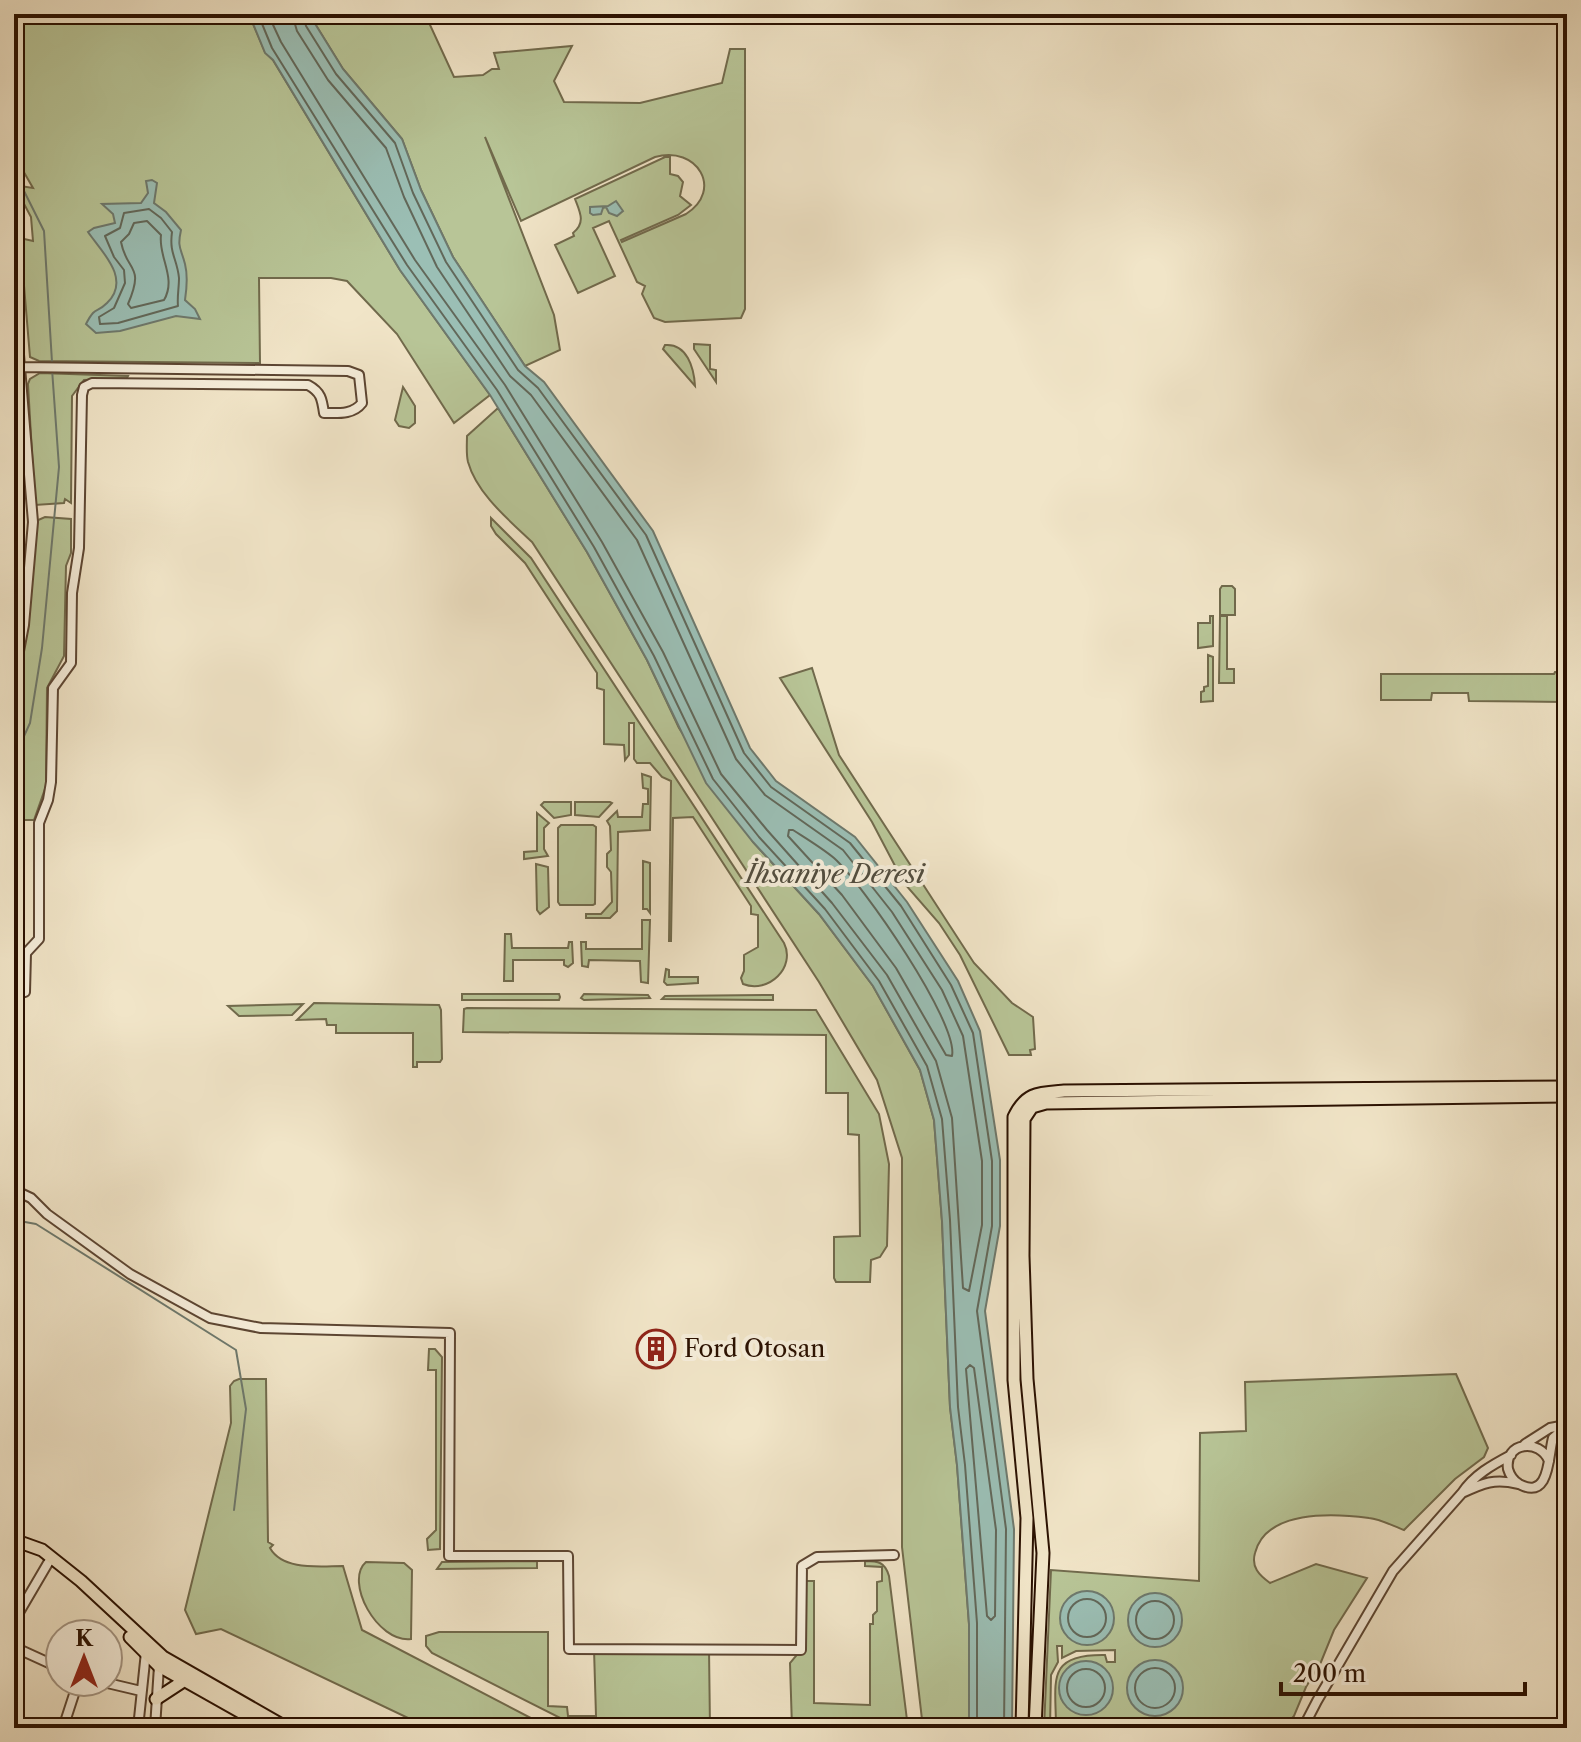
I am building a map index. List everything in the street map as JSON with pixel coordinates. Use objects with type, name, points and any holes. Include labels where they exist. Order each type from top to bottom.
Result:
[{"type":"main road","points":[[1022,1728],[1027,1518],[1014,1380],[1014,1117],[1021,1101],[1039,1093],[1064,1091],[1567,1087]]},
{"type":"main road","points":[[1035,1728],[1043,1553],[1027,1379],[1023,1256],[1024,1119],[1032,1107],[1046,1103],[1567,1096]]},
{"type":"main road","points":[[14,1540],[42,1550],[81,1581],[163,1657],[287,1728]]},
{"type":"main road","points":[[14,1546],[39,1556],[77,1586],[159,1666],[269,1728]]},
{"type":"main road","points":[[156,1699],[185,1680]]},
{"type":"street","points":[[14,293],[33,522],[24,625],[14,677]]},
{"type":"street","points":[[14,993],[25,992],[26,953],[39,939],[39,823],[51,782],[53,688],[71,663],[72,593],[79,548],[84,387],[92,383],[308,385],[322,397],[324,413],[353,411],[362,403],[362,381],[355,372],[348,371],[20,367]]},
{"type":"street","points":[[14,1190],[31,1198],[47,1214],[130,1274],[210,1318],[261,1328],[450,1333],[449,1556],[568,1556],[569,1649],[801,1650],[802,1566],[817,1557],[894,1555]]},
{"type":"street","points":[[1303,1728],[1393,1571],[1469,1483],[1550,1428],[1567,1425]]},
{"type":"street","points":[[1462,1493],[1500,1479],[1525,1486],[1539,1484],[1548,1474],[1553,1438],[1567,1425]]},
{"type":"street","points":[[1522,1446],[1542,1449],[1549,1461]]},
{"type":"street","points":[[1511,1454],[1510,1474],[1519,1484]]},
{"type":"street","points":[[14,1621],[48,1563]]},
{"type":"street","points":[[14,1647],[44,1661]]},
{"type":"street","points":[[138,1728],[146,1652]]},
{"type":"street","points":[[155,1728],[159,1666]]},
{"type":"street","points":[[124,1687],[141,1691]]},
{"type":"street","points":[[63,1728],[73,1698]]},
{"type":"green space","points":[[14,14],[249,14],[265,52],[273,60],[400,270],[490,395],[454,423],[397,334],[347,281],[331,278],[259,278],[260,363],[39,361],[30,357],[20,238],[33,241],[31,217],[14,185],[33,188],[14,155]]},
{"type":"green space","points":[[309,14],[425,14],[454,77],[483,75],[492,69],[499,69],[494,53],[572,46],[554,81],[564,102],[640,103],[722,83],[730,49],[745,49],[745,309],[741,318],[665,322],[654,318],[642,294],[645,286],[637,282],[609,221],[593,228],[615,276],[578,293],[555,245],[574,236],[580,225],[581,217],[575,199],[665,157],[670,157],[670,174],[678,176],[683,182],[680,196],[691,205],[678,215],[621,240],[686,214],[703,193],[704,182],[693,163],[683,157],[670,155],[655,157],[521,221],[485,137],[554,315],[560,350],[525,366],[453,257],[421,190],[402,139],[343,69]]},
{"type":"green space","points":[[694,344],[710,345],[710,369],[716,370],[716,382],[694,349]]},
{"type":"green space","points":[[665,345],[673,345],[684,352],[691,365],[695,386],[663,349]]},
{"type":"green space","points":[[40,373],[128,376],[84,380],[72,396],[71,503],[65,499],[64,503],[35,505],[28,384]]},
{"type":"green space","points":[[403,387],[415,406],[415,423],[409,428],[399,426],[395,420]]},
{"type":"green space","points":[[498,408],[587,552],[647,660],[679,728],[753,842],[819,914],[873,986],[920,1070],[934,1120],[942,1221],[950,1407],[969,1624],[969,1728],[923,1728],[902,1547],[902,1158],[877,1080],[819,982],[532,542],[495,506],[472,474],[468,462],[467,436]]},
{"type":"green space","points":[[45,517],[71,519],[71,553],[66,566],[64,656],[47,688],[46,786],[34,820],[18,820],[14,824],[14,701],[28,619],[36,521]]},
{"type":"green space","points":[[491,518],[531,558],[784,943],[786,961],[771,982],[753,986],[743,984],[744,955],[758,947],[758,915],[751,914],[751,906],[693,817],[673,818],[669,941],[671,781],[662,777],[650,763],[637,763],[634,759],[634,723],[629,723],[629,755],[625,760],[624,745],[604,744],[604,690],[597,688],[597,673],[525,563],[496,534]]},
{"type":"green space","points":[[1222,586],[1235,589],[1235,615],[1220,615]]},
{"type":"green space","points":[[1210,616],[1213,616],[1213,646],[1198,648],[1198,623],[1210,623]]},
{"type":"green space","points":[[1220,616],[1227,616],[1227,669],[1234,669],[1234,683],[1219,683]]},
{"type":"green space","points":[[1208,655],[1213,657],[1213,701],[1201,702],[1201,692],[1208,686]]},
{"type":"green space","points":[[812,668],[839,755],[974,963],[1012,1003],[1033,1017],[1035,1049],[1030,1050],[1031,1055],[1009,1055],[960,955],[939,923],[904,883],[872,822],[780,678]]},
{"type":"green space","points":[[1564,673],[1563,702],[1469,701],[1468,693],[1432,693],[1431,700],[1381,700],[1381,674]]},
{"type":"green space","points":[[642,774],[651,777],[650,830],[618,832],[617,911],[610,918],[586,918],[586,914],[601,914],[612,902],[611,872],[607,867],[607,854],[611,850],[607,821],[617,811],[618,817],[642,817],[643,804],[648,804],[648,789],[643,788]]},
{"type":"green space","points":[[544,802],[571,802],[571,815],[554,818],[541,805]]},
{"type":"green space","points":[[575,802],[612,803],[599,817],[575,815]]},
{"type":"green space","points":[[537,813],[549,823],[544,828],[544,849],[548,856],[524,859],[524,852],[537,851]]},
{"type":"green space","points":[[561,825],[596,827],[593,905],[560,905],[558,902],[558,828]]},
{"type":"green space","points":[[643,861],[650,863],[650,913],[643,909]]},
{"type":"green space","points":[[536,864],[548,867],[549,907],[540,914],[537,910]]},
{"type":"green space","points":[[642,920],[650,920],[648,983],[641,982],[640,961],[589,960],[588,967],[582,966],[581,942],[586,942],[586,949],[642,949]]},
{"type":"green space","points":[[505,934],[511,934],[512,948],[568,948],[569,942],[572,942],[573,963],[568,967],[564,965],[564,960],[513,960],[513,981],[504,981]]},
{"type":"green space","points":[[666,969],[669,970],[669,977],[698,977],[698,983],[667,985],[664,982]]},
{"type":"green space","points":[[462,994],[559,994],[560,997],[559,1000],[462,1000]]},
{"type":"green space","points":[[584,994],[648,995],[650,998],[584,1000],[581,998]]},
{"type":"green space","points":[[773,995],[773,1000],[662,999],[665,996]]},
{"type":"green space","points":[[314,1003],[439,1005],[442,1059],[440,1062],[417,1062],[417,1067],[413,1067],[413,1033],[336,1033],[336,1025],[327,1025],[326,1019],[297,1020]]},
{"type":"green space","points":[[303,1004],[292,1015],[239,1016],[228,1006]]},
{"type":"green space","points":[[464,1009],[816,1010],[879,1114],[889,1164],[887,1246],[880,1257],[871,1260],[870,1282],[836,1282],[834,1278],[834,1237],[860,1236],[859,1135],[848,1134],[848,1093],[826,1093],[826,1035],[463,1032]]},
{"type":"green space","points":[[429,1349],[435,1349],[442,1357],[440,1549],[428,1550],[427,1539],[436,1530],[436,1370],[428,1370]]},
{"type":"green space","points":[[1456,1374],[1488,1448],[1484,1457],[1455,1479],[1404,1530],[1373,1519],[1337,1515],[1302,1518],[1272,1529],[1255,1553],[1255,1567],[1270,1583],[1316,1564],[1367,1578],[1334,1630],[1294,1716],[1283,1728],[1056,1728],[1056,1684],[1063,1665],[1086,1656],[1105,1655],[1107,1662],[1115,1662],[1115,1650],[1076,1651],[1062,1658],[1062,1646],[1057,1646],[1058,1662],[1051,1675],[1050,1728],[1044,1728],[1051,1570],[1199,1581],[1200,1433],[1246,1431],[1245,1382]]},
{"type":"green space","points":[[239,1379],[266,1379],[268,1542],[273,1545],[270,1548],[276,1555],[284,1561],[303,1566],[343,1566],[362,1630],[550,1728],[429,1728],[221,1629],[196,1634],[185,1610],[231,1423],[230,1386]]},
{"type":"green space","points":[[537,1561],[537,1568],[437,1569],[442,1562]]},
{"type":"green space","points":[[865,1561],[880,1563],[889,1576],[908,1728],[792,1728],[790,1663],[801,1650],[802,1595],[806,1595],[806,1581],[814,1581],[814,1703],[870,1705],[870,1624],[873,1624],[873,1615],[877,1611],[877,1582],[882,1581],[882,1567],[865,1566]]},
{"type":"green space","points":[[366,1562],[404,1563],[412,1570],[411,1639],[398,1638],[387,1631],[368,1609],[359,1583],[360,1571]]},
{"type":"green space","points":[[439,1632],[548,1632],[548,1706],[567,1707],[568,1716],[596,1716],[594,1649],[709,1649],[710,1728],[580,1728],[432,1653],[426,1646],[426,1636]]},
{"type":"water","name":"İhsaniye Deresi","points":[[249,14],[309,14],[343,69],[402,139],[421,190],[453,257],[525,366],[544,382],[653,531],[750,748],[776,781],[855,837],[907,902],[958,981],[980,1031],[1000,1160],[1000,1226],[985,1311],[1014,1529],[1012,1728],[969,1728],[969,1624],[950,1407],[942,1221],[934,1120],[920,1070],[873,986],[819,914],[753,842],[706,783],[647,660],[587,552],[490,395],[400,270],[273,60],[265,53]]},
{"type":"water","points":[[146,181],[157,183],[154,203],[181,230],[179,244],[187,277],[185,300],[200,319],[176,316],[120,331],[96,333],[86,324],[114,294],[116,284],[112,266],[88,232],[115,223],[113,214],[102,204],[141,203],[148,193]]},
{"type":"water","points":[[616,201],[623,211],[617,216],[609,213],[606,207],[601,214],[590,213],[590,207],[608,206]]},
{"type":"water","points":[[1087,1591],[1106,1599],[1114,1618],[1106,1637],[1087,1645],[1068,1637],[1060,1618],[1068,1599]]},
{"type":"water","points":[[1155,1593],[1174,1601],[1182,1620],[1174,1639],[1155,1647],[1136,1639],[1128,1620],[1136,1601]]},
{"type":"water","points":[[1155,1660],[1175,1668],[1183,1688],[1175,1708],[1155,1716],[1135,1708],[1127,1688],[1135,1668]]},
{"type":"water","points":[[1086,1661],[1105,1669],[1113,1688],[1105,1707],[1086,1715],[1067,1707],[1059,1688],[1067,1669]]},
{"type":"waterway","points":[[14,171],[44,231],[52,362]]},
{"type":"waterway","points":[[14,758],[30,723],[42,648],[59,467],[52,369]]},
{"type":"waterway","points":[[14,1220],[36,1224],[236,1350],[246,1409],[234,1510]]},
{"type":"place","name":"Ford Otosan","points":[[656,1349]]}]
